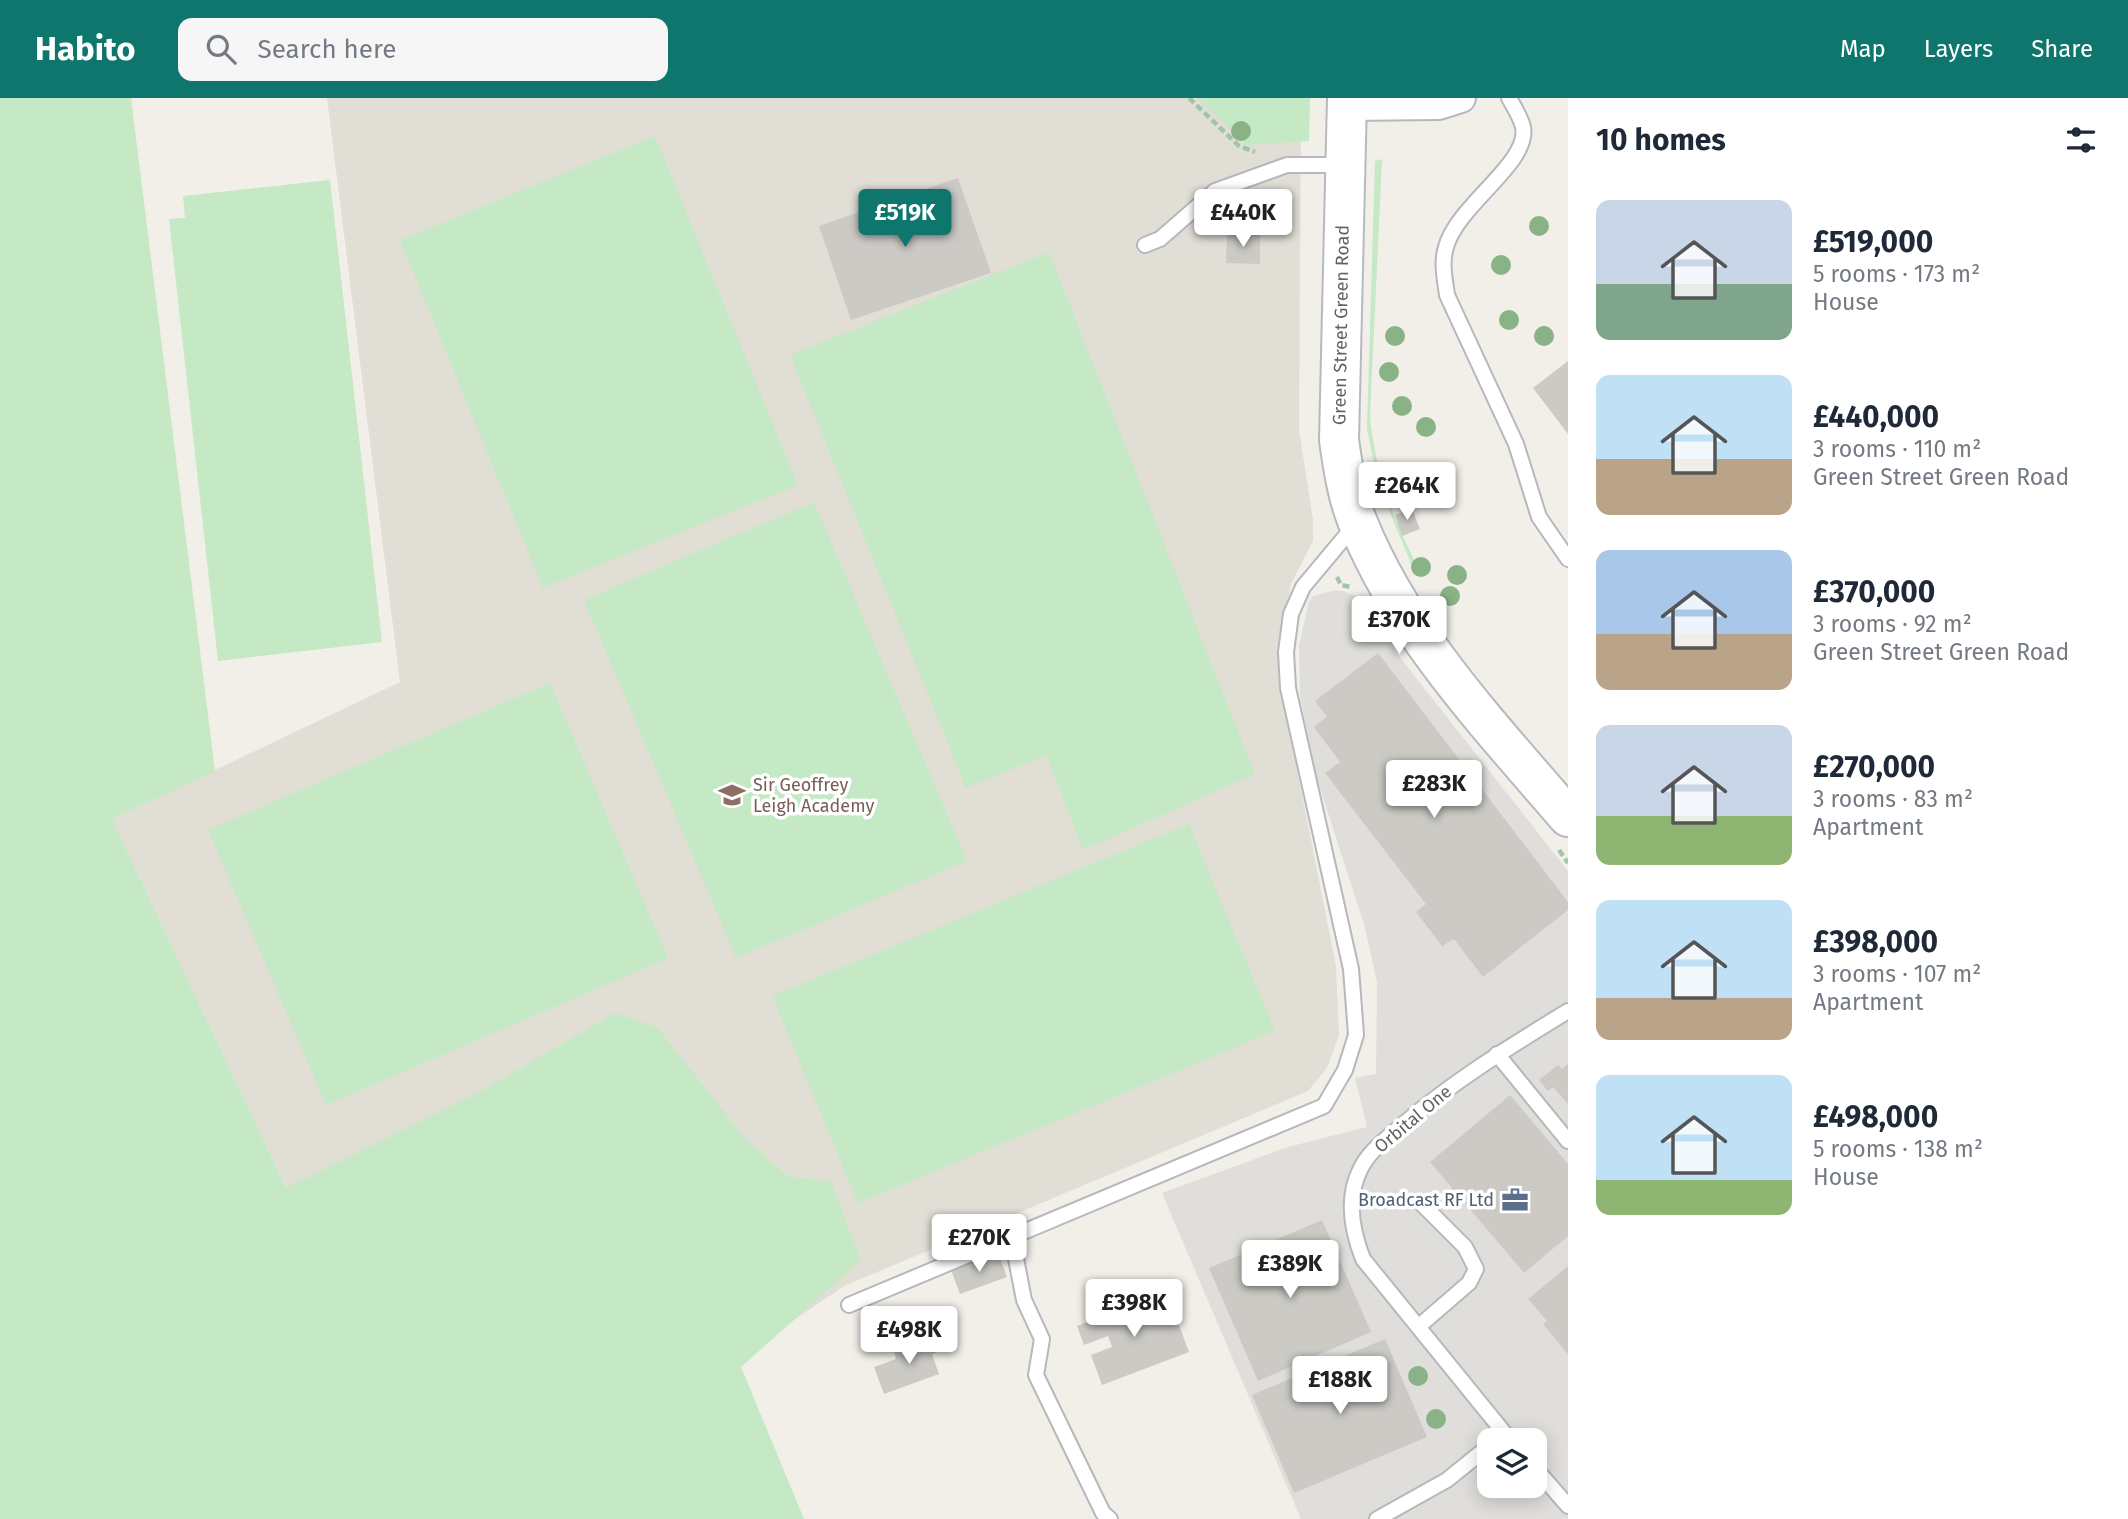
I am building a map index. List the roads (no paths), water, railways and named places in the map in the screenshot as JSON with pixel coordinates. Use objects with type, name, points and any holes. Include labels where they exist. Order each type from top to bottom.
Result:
[{"type":"main road","name":"Green Street Green Road","points":[[1347,102],[1339,440],[1346,486],[1357,522],[1397,602],[1412,623],[1485,720],[1568,817]]},
{"type":"street","points":[[1347,102],[1439,105],[1461,98]]},
{"type":"lane","points":[[1509,98],[1523,128],[1522,146],[1513,161],[1471,203],[1458,221],[1446,247],[1443,270],[1447,295],[1516,444],[1539,517],[1568,559]]},
{"type":"lane","points":[[1144,245],[1160,239],[1214,191],[1287,165],[1345,165]]},
{"type":"lane","points":[[849,1305],[1324,1107],[1346,1070],[1356,1035],[1351,969],[1288,688],[1286,652],[1291,614],[1303,587],[1357,522]]},
{"type":"lane","name":"Orbital One","points":[[1496,1428],[1363,1259],[1354,1237],[1354,1187],[1360,1169],[1371,1153],[1423,1107],[1497,1054],[1568,1011]]},
{"type":"lane","points":[[1497,1054],[1568,1141]]},
{"type":"lane","points":[[1418,1327],[1469,1283],[1476,1269],[1465,1247],[1421,1203]]},
{"type":"lane","points":[[1012,1238],[1024,1300],[1042,1339],[1036,1375],[1103,1513],[1110,1519]]},
{"type":"lane","points":[[1377,1519],[1447,1480],[1477,1456]]},
{"type":"lane","points":[[1547,1482],[1568,1506]]},
{"type":"place","name":"Sir Geoffrey Leigh Academy","points":[[732,795]]},
{"type":"place","name":"Broadcast RF Ltd","points":[[1515,1200]]}]
